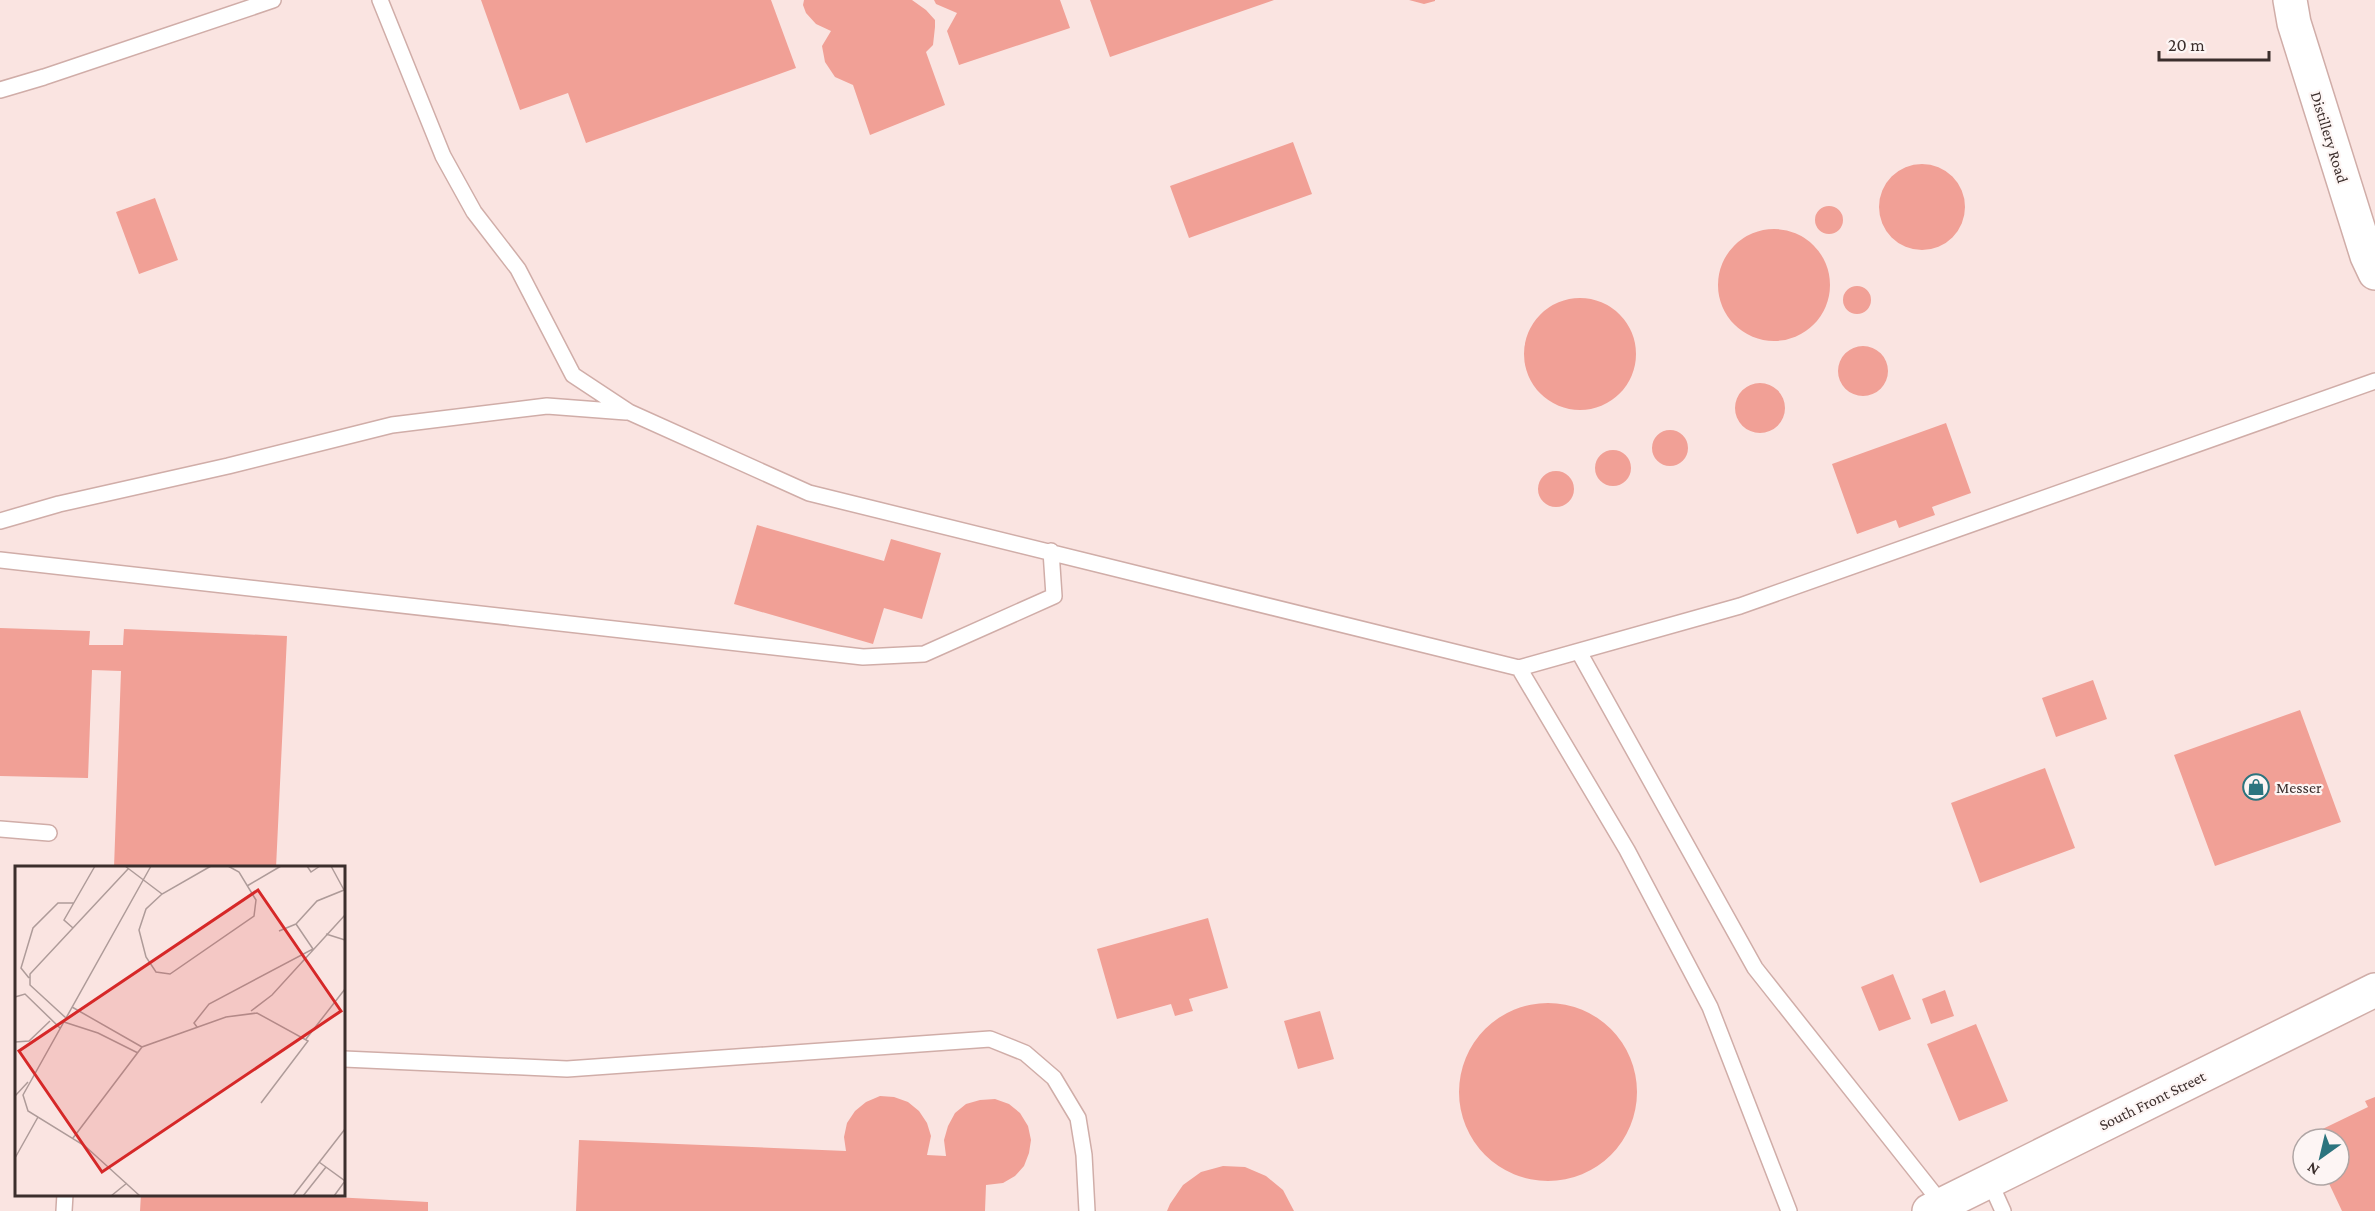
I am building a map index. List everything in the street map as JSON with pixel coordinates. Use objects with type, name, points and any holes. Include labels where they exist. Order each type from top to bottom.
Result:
[{"type":"street","name":"Distillery Road","points":[[2289,0],[2294,23],[2375,273]]},
{"type":"street","name":"South Front Street","points":[[1935,1208],[2375,990]]},
{"type":"lane","points":[[0,90],[273,0]]},
{"type":"lane","points":[[380,0],[442,156],[474,212],[518,268],[573,375],[629,412],[809,493],[1519,668],[1740,606],[2375,381]]},
{"type":"lane","points":[[0,82],[25,83]]},
{"type":"lane","points":[[0,521],[59,504],[228,466],[392,424],[547,406],[629,412]]},
{"type":"lane","points":[[0,560],[863,657],[924,654],[1054,596],[1051,551]]},
{"type":"lane","points":[[1579,652],[1755,968],[1935,1208]]},
{"type":"lane","points":[[1519,668],[1627,850],[1710,1007],[1789,1211]]},
{"type":"lane","points":[[0,830],[49,833]]},
{"type":"lane","points":[[345,1059],[567,1069],[990,1039],[1026,1053],[1054,1078],[1078,1118],[1084,1155],[1087,1211]]},
{"type":"lane","points":[[1989,1180],[2003,1211]]},
{"type":"lane","points":[[64,1211],[65,1196]]},
{"type":"building","points":[[481,0],[771,0],[796,68],[586,143],[568,93],[520,110]]},
{"type":"building","points":[[804,0],[912,0],[926,10],[935,20],[935,27],[933,45],[926,52],[945,105],[870,135],[853,85],[835,77],[825,62],[822,46],[831,31],[816,24],[806,13]]},
{"type":"building","points":[[934,0],[1060,0],[1070,28],[959,65],[947,31],[957,13],[936,4]]},
{"type":"building","points":[[1090,0],[1274,0],[1110,57]]},
{"type":"building","points":[[1409,0],[1435,0],[1435,1],[1424,4]]},
{"type":"building","points":[[1293,142],[1312,194],[1189,238],[1170,186]]},
{"type":"building","points":[[1922,164],[1946,171],[1958,183],[1965,207],[1958,231],[1946,243],[1922,250],[1898,243],[1886,231],[1879,207],[1886,183],[1898,171]]},
{"type":"building","points":[[155,198],[178,260],[139,274],[116,212]]},
{"type":"building","points":[[1829,206],[1839,210],[1843,220],[1839,230],[1829,234],[1819,230],[1815,220],[1819,210]]},
{"type":"building","points":[[1774,229],[1795,233],[1814,245],[1826,264],[1830,285],[1826,306],[1814,325],[1795,337],[1774,341],[1753,337],[1734,325],[1722,306],[1718,285],[1722,264],[1734,245],[1753,233]]},
{"type":"building","points":[[1857,286],[1867,290],[1871,300],[1867,310],[1857,314],[1847,310],[1843,300],[1847,290]]},
{"type":"building","points":[[1580,298],[1601,302],[1619,315],[1632,333],[1636,354],[1632,375],[1619,393],[1601,406],[1580,410],[1559,406],[1541,393],[1528,375],[1524,354],[1528,333],[1541,315],[1559,302]]},
{"type":"building","points":[[1858,346],[1868,346],[1881,353],[1888,366],[1888,376],[1881,389],[1868,396],[1858,396],[1849,392],[1842,385],[1838,376],[1838,366],[1842,357],[1849,350]]},
{"type":"building","points":[[1755,383],[1765,383],[1778,390],[1785,403],[1785,413],[1778,426],[1765,433],[1755,433],[1746,429],[1739,422],[1735,413],[1735,403],[1739,394],[1746,387]]},
{"type":"building","points":[[1946,423],[1971,493],[1932,507],[1935,515],[1899,528],[1896,520],[1857,534],[1832,464]]},
{"type":"building","points":[[1670,430],[1683,435],[1688,448],[1683,461],[1670,466],[1657,461],[1652,448],[1657,435]]},
{"type":"building","points":[[1613,450],[1626,455],[1631,468],[1626,481],[1613,486],[1600,481],[1595,468],[1600,455]]},
{"type":"building","points":[[1556,471],[1569,476],[1574,489],[1569,502],[1556,507],[1543,502],[1538,489],[1543,476]]},
{"type":"building","points":[[757,525],[884,561],[891,539],[941,553],[922,619],[884,608],[873,644],[734,604]]},
{"type":"building","points":[[0,628],[90,631],[89,645],[123,645],[124,629],[287,636],[276,866],[114,866],[121,671],[92,670],[88,778],[0,776]]},
{"type":"building","points":[[2093,680],[2107,719],[2056,737],[2042,698]]},
{"type":"building","points":[[2300,710],[2341,822],[2215,866],[2174,755]]},
{"type":"building","points":[[2045,768],[2075,848],[1980,883],[1951,803]]},
{"type":"building","points":[[1208,918],[1228,988],[1189,999],[1193,1011],[1175,1016],[1171,1004],[1117,1019],[1097,949]]},
{"type":"building","points":[[1893,974],[1911,1019],[1879,1031],[1861,987]]},
{"type":"building","points":[[1945,990],[1954,1016],[1931,1024],[1922,999]]},
{"type":"building","points":[[1548,1003],[1582,1010],[1611,1029],[1630,1058],[1637,1092],[1630,1126],[1611,1155],[1582,1174],[1548,1181],[1514,1174],[1485,1155],[1466,1126],[1459,1092],[1466,1058],[1485,1029],[1514,1010]]},
{"type":"building","points":[[1320,1011],[1334,1059],[1298,1069],[1284,1021]]},
{"type":"building","points":[[1976,1024],[2008,1101],[1959,1121],[1927,1044]]},
{"type":"building","points":[[880,1096],[894,1097],[908,1102],[919,1111],[927,1123],[931,1136],[927,1155],[946,1156],[944,1140],[948,1126],[955,1113],[966,1104],[995,1099],[1009,1104],[1020,1113],[1028,1126],[1031,1140],[1024,1166],[1015,1176],[1003,1183],[986,1185],[985,1211],[576,1211],[579,1140],[846,1151],[844,1137],[847,1123],[855,1111],[866,1102]]},
{"type":"building","points":[[2375,1097],[2375,1211],[2342,1211],[2331,1187],[2351,1187],[2351,1127],[2327,1127],[2368,1107],[2365,1101]]},
{"type":"building","points":[[1223,1166],[1245,1167],[1266,1176],[1283,1190],[1294,1211],[1167,1211],[1183,1185],[1201,1172]]},
{"type":"building","points":[[141,1196],[315,1196],[428,1202],[428,1211],[140,1211]]},
{"type":"place","name":"Messer","points":[[2256,787]]}]
